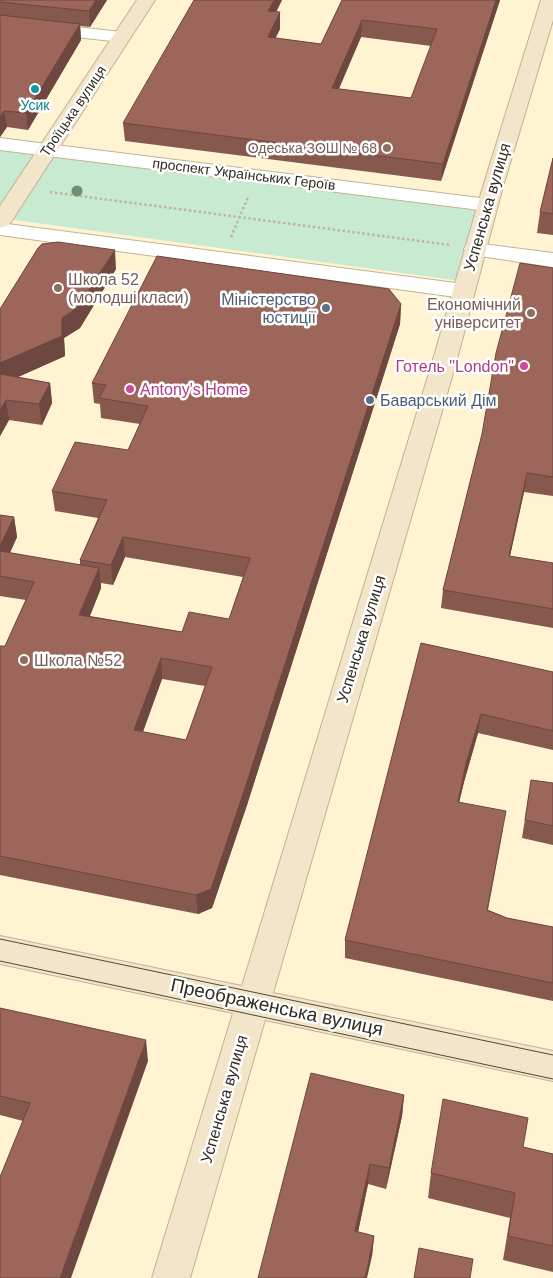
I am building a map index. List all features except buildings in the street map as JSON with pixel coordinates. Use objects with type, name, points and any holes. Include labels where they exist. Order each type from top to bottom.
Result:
[{"type":"street","name":"Троїцька вулиця","points":[[0,222],[146,0]]},
{"type":"street","name":"Успенська вулиця","points":[[171,1278],[444,363],[488,204],[551,3]]},
{"type":"street","points":[[0,24],[122,37]]},
{"type":"street","name":"проспект Українських Героїв","points":[[0,144],[488,204]]},
{"type":"street","points":[[0,229],[463,291]]},
{"type":"street","points":[[475,249],[553,260]]},
{"type":"street","name":"Преображенська вулиця","points":[[0,950],[553,1066]]},
{"type":"path","points":[[221,258],[258,176]]},
{"type":"path","points":[[21,188],[475,249]]},
{"type":"green space","points":[[0,149],[480,211],[461,281],[0,218]]},
{"type":"tram line","points":[[0,939],[553,1055]]},
{"type":"tram line","points":[[0,961],[553,1079]]},
{"type":"place","name":"Усик","points":[[35,89]]},
{"type":"place","name":"Одеська ЗОШ № 68","points":[[387,148]]},
{"type":"place","name":"Школа 52 (молодші класи)","points":[[58,288]]},
{"type":"place","name":"Міністерство юстиції","points":[[326,308]]},
{"type":"place","name":"Економічний університет","points":[[531,313]]},
{"type":"place","name":"Готель \"London\"","points":[[524,366]]},
{"type":"place","name":"Antony's Home","points":[[130,389]]},
{"type":"place","name":"Баварський Дім","points":[[370,400]]},
{"type":"place","name":"Школа №52","points":[[24,660]]}]
